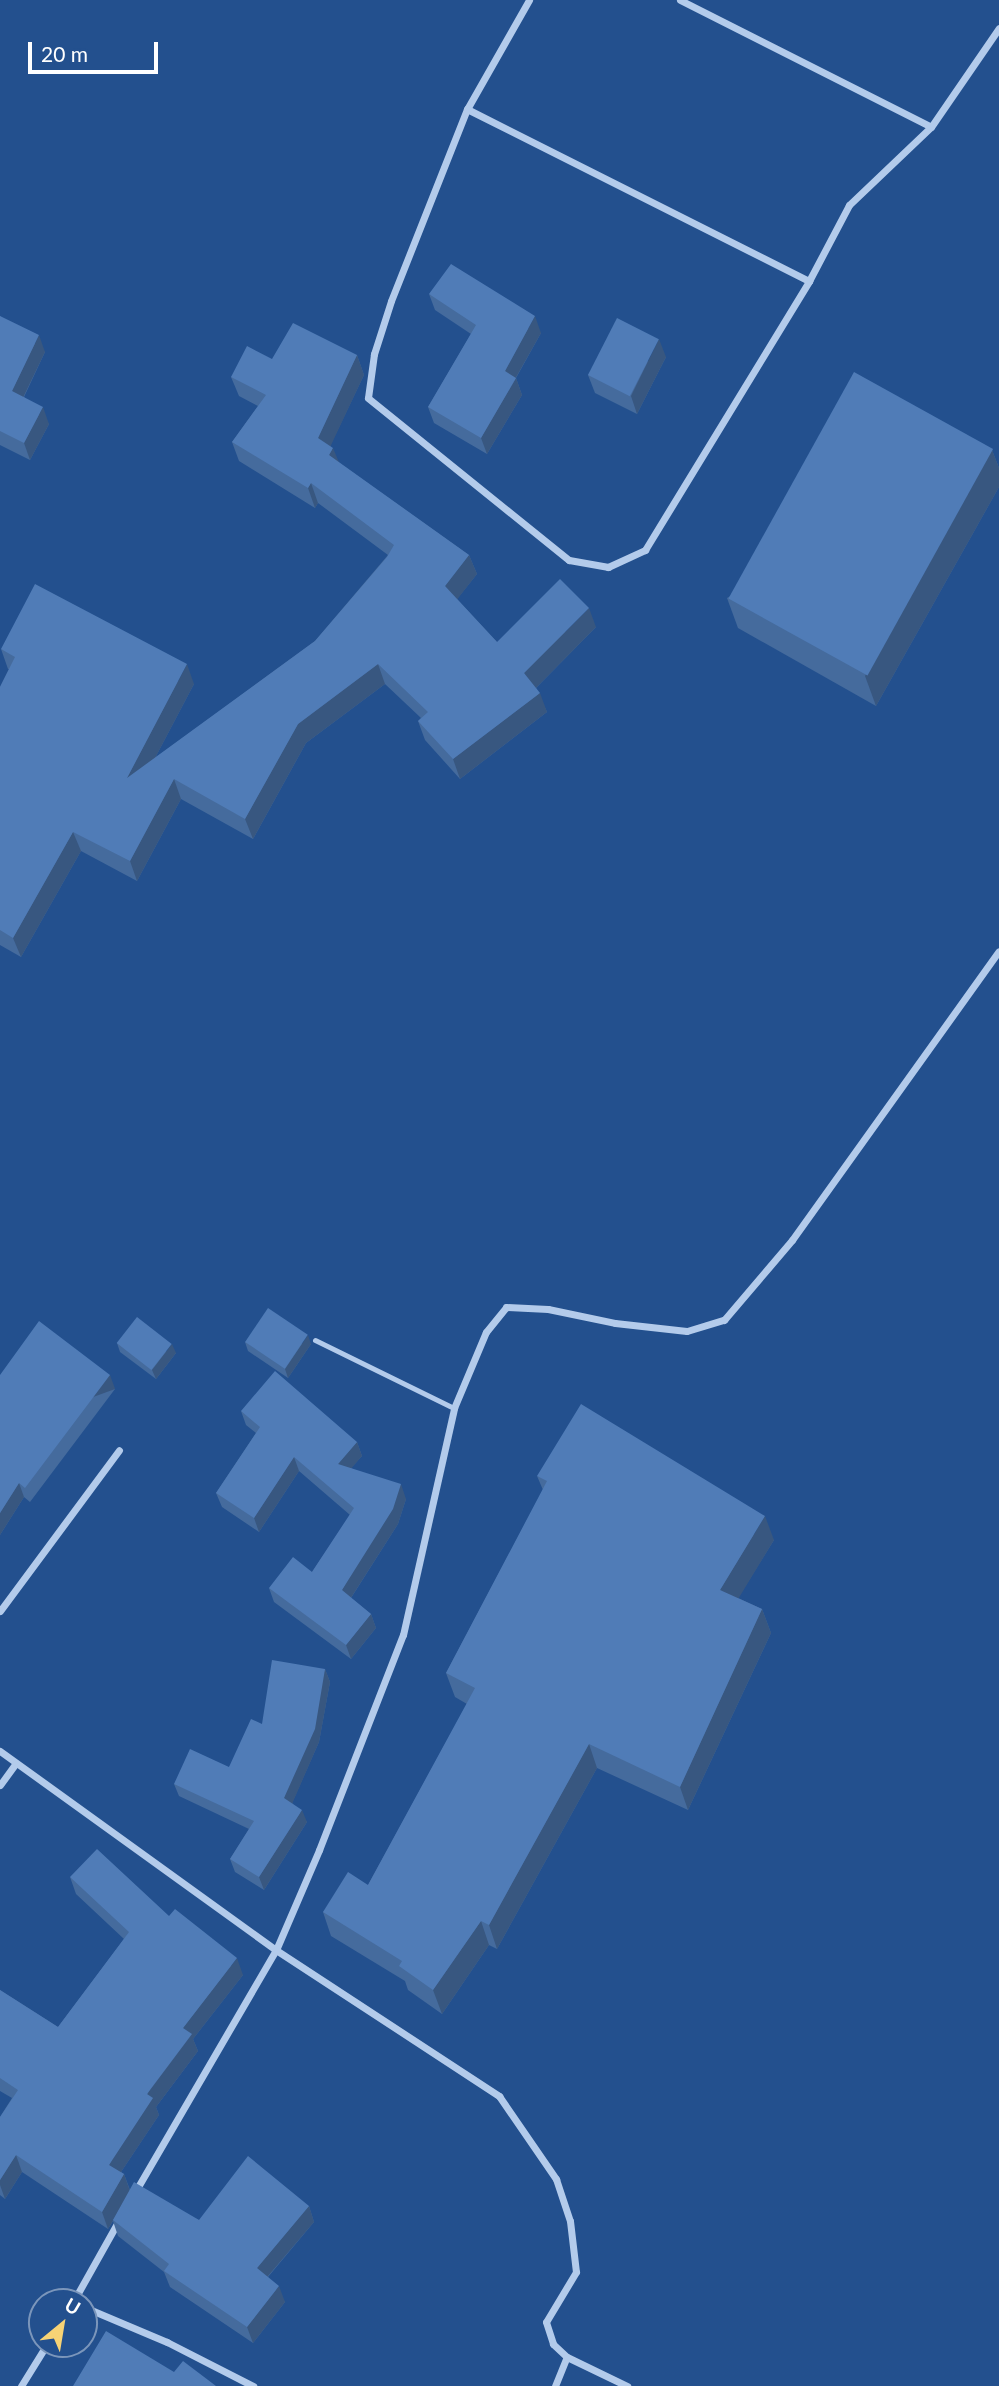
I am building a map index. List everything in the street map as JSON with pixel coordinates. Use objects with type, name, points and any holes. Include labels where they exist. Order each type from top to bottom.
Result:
[{"type":"street","points":[[528,0],[467,109],[391,301],[374,354],[368,398],[569,560],[608,567],[645,550],[810,281],[849,205],[931,127],[999,28]]},
{"type":"street","points":[[680,0],[931,127]]},
{"type":"street","points":[[467,109],[810,281]]},
{"type":"street","points":[[81,2288],[276,1950],[403,1635],[454,1408],[486,1332],[506,1307],[548,1309],[615,1323],[687,1331],[724,1320],[792,1240],[999,951]]},
{"type":"street","points":[[0,1611],[119,1450]]},
{"type":"street","points":[[0,1751],[276,1950],[499,2096],[556,2179],[570,2221],[576,2272],[546,2322],[553,2344],[567,2357],[627,2386]]},
{"type":"street","points":[[0,1785],[16,1763]]},
{"type":"street","points":[[98,2313],[167,2342],[253,2386]]},
{"type":"street","points":[[555,2386],[567,2357]]},
{"type":"street","points":[[21,2386],[38,2358]]},
{"type":"lane","points":[[315,1339],[454,1408]]},
{"type":"building","points":[[451,264],[535,316],[505,371],[516,378],[481,438],[428,407],[476,325],[429,294]]},
{"type":"building","points":[[0,316],[39,335],[12,391],[43,407],[24,443],[0,431]]},
{"type":"building","points":[[617,318],[659,339],[630,396],[588,375]]},
{"type":"building","points":[[293,323],[357,355],[318,438],[333,448],[329,455],[469,555],[445,586],[497,642],[560,579],[589,608],[524,673],[540,693],[453,759],[418,721],[428,712],[378,664],[298,724],[245,819],[174,779],[130,861],[73,832],[13,938],[0,930],[0,687],[15,657],[1,649],[35,584],[187,664],[127,778],[315,641],[387,557],[394,545],[311,483],[308,488],[232,442],[266,395],[231,377],[247,346],[272,359]]},
{"type":"building","points":[[854,372],[993,449],[867,676],[728,599]]},
{"type":"building","points":[[268,1308],[308,1335],[285,1369],[245,1342]]},
{"type":"building","points":[[137,1317],[172,1344],[151,1370],[117,1343]]},
{"type":"building","points":[[39,1321],[110,1375],[25,1488],[19,1483],[0,1513],[0,1375]]},
{"type":"building","points":[[275,1371],[357,1442],[338,1464],[401,1484],[393,1509],[342,1590],[371,1614],[346,1645],[269,1588],[293,1557],[312,1572],[354,1508],[294,1457],[254,1518],[216,1493],[260,1427],[241,1411]]},
{"type":"building","points":[[581,1404],[765,1516],[720,1590],[762,1609],[680,1787],[589,1744],[489,1925],[481,1921],[433,1990],[399,1966],[402,1961],[323,1912],[348,1872],[368,1885],[475,1688],[446,1673],[547,1481],[537,1476]]},
{"type":"building","points":[[272,1660],[325,1669],[315,1729],[284,1798],[302,1810],[259,1877],[230,1859],[254,1821],[174,1784],[190,1749],[229,1767],[251,1719],[262,1724]]},
{"type":"building","points":[[97,1849],[169,1916],[175,1909],[237,1958],[183,2028],[192,2034],[147,2094],[153,2098],[109,2165],[124,2174],[102,2212],[16,2155],[0,2180],[0,2117],[18,2090],[0,2078],[0,1990],[58,2027],[129,1932],[70,1877]]},
{"type":"building","points":[[248,2156],[309,2206],[257,2268],[279,2286],[247,2327],[164,2271],[169,2264],[113,2220],[134,2182],[199,2220]]},
{"type":"building","points":[[106,2331],[174,2372],[183,2361],[216,2386],[73,2386],[90,2358],[98,2358],[98,2344]]}]
